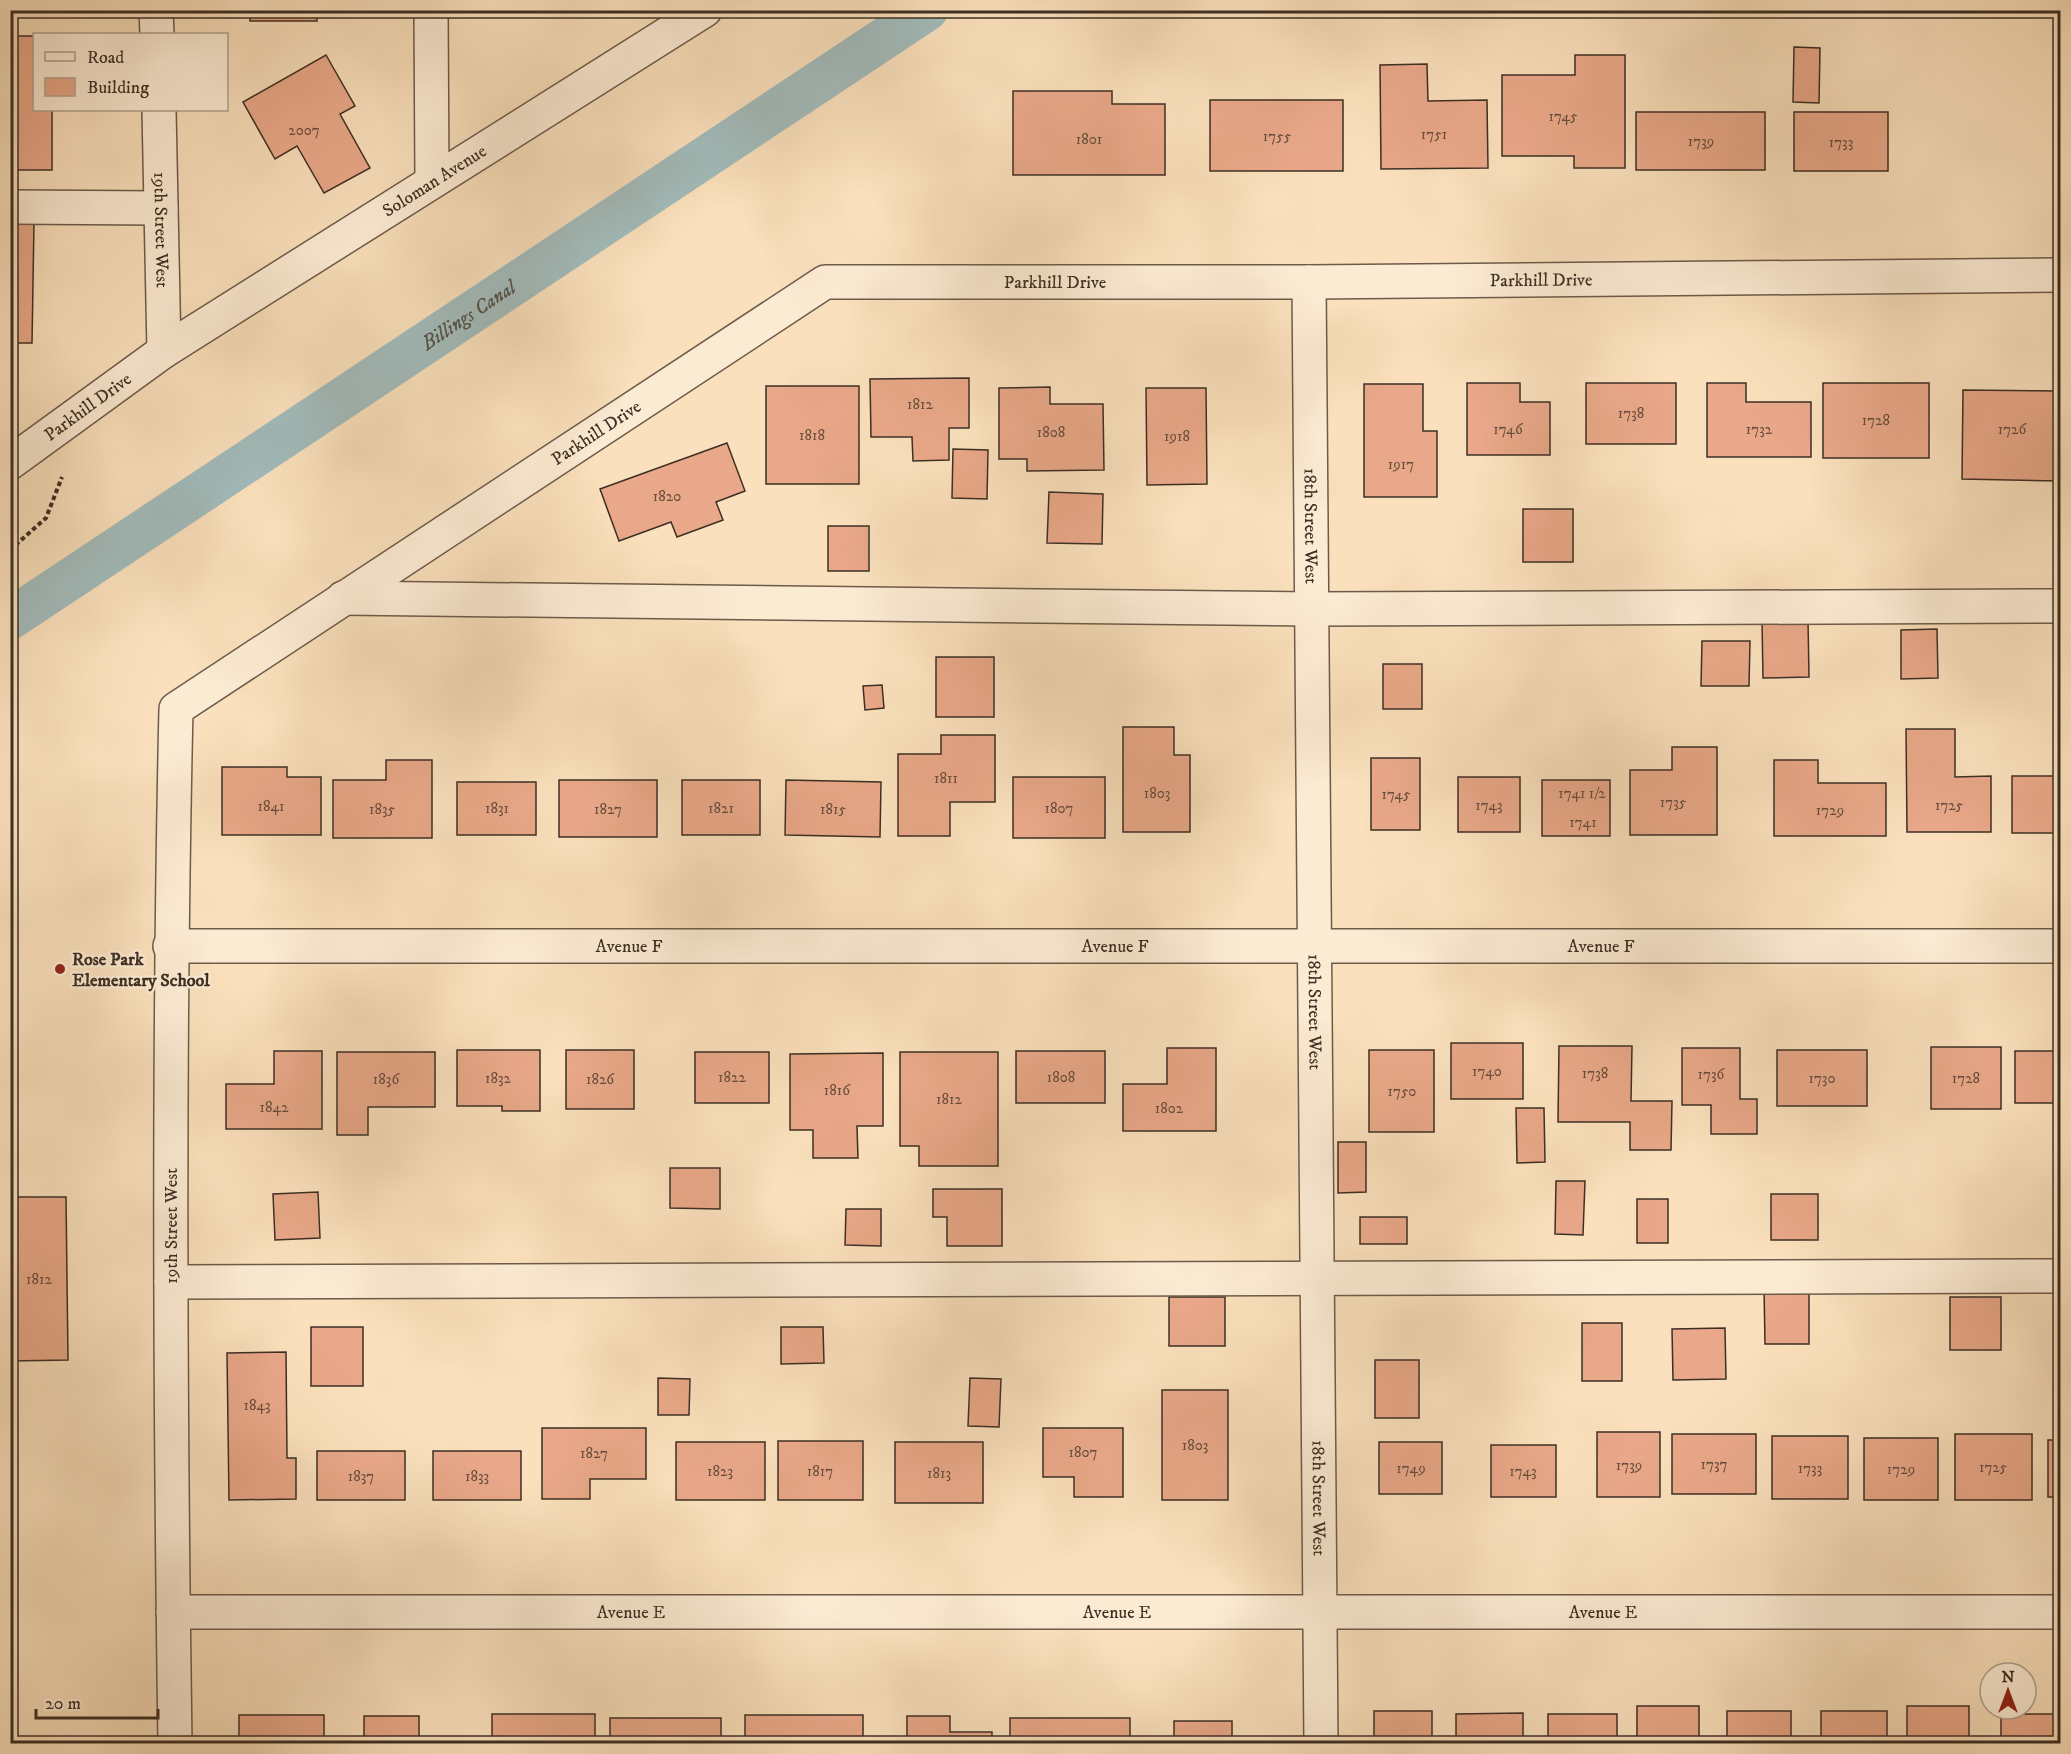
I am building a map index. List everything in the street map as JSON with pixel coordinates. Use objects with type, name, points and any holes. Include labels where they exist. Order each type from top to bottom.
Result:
[{"type":"street","points":[[156,10],[157,33]]},
{"type":"street","points":[[431,10],[432,181]]},
{"type":"street","name":"Soloman Avenue","points":[[164,351],[705,10]]},
{"type":"street","name":"19th Street West","points":[[159,111],[164,351]]},
{"type":"street","points":[[10,207],[161,208]]},
{"type":"street","name":"Parkhill Drive","points":[[176,709],[825,282],[1310,282],[2061,275]]},
{"type":"street","name":"18th Street West","points":[[1310,282],[1321,1743]]},
{"type":"street","name":"Parkhill Drive","points":[[10,463],[164,351]]},
{"type":"street","points":[[343,598],[1312,609],[2061,606]]},
{"type":"street","name":"19th Street West","points":[[175,1743],[170,945],[176,709]]},
{"type":"street","name":"Avenue F","points":[[170,945],[2061,946]]},
{"type":"street","points":[[171,1282],[2061,1276]]},
{"type":"street","name":"Avenue E","points":[[173,1612],[2061,1612]]},
{"type":"path","points":[[10,550],[46,518],[62,477]]},
{"type":"building","points":[[250,10],[317,10],[317,21],[250,21]]},
{"type":"building","points":[[449,10],[602,10],[602,15],[449,15]]},
{"type":"building","points":[[10,36],[33,36],[33,111],[52,111],[52,170],[10,170]]},
{"type":"building","points":[[1794,47],[1820,48],[1819,103],[1793,102]]},
{"type":"building","points":[[326,55],[355,106],[340,114],[370,168],[324,193],[297,146],[275,159],[243,102]]},
{"type":"building","points":[[1575,55],[1625,55],[1625,168],[1574,168],[1574,156],[1502,156],[1502,75],[1575,75]]},
{"type":"building","points":[[1427,64],[1428,101],[1487,100],[1488,168],[1381,169],[1380,65]]},
{"type":"building","points":[[1013,91],[1112,91],[1112,104],[1165,104],[1165,175],[1013,175]]},
{"type":"building","points":[[1210,100],[1343,100],[1343,171],[1210,171]]},
{"type":"building","points":[[1636,112],[1765,112],[1765,170],[1636,170]]},
{"type":"building","points":[[1794,112],[1888,112],[1888,171],[1794,171]]},
{"type":"building","points":[[10,221],[34,222],[32,343],[10,343]]},
{"type":"building","points":[[969,378],[969,428],[949,428],[949,460],[913,461],[912,437],[871,437],[870,379]]},
{"type":"building","points":[[1467,383],[1520,383],[1520,402],[1550,402],[1550,455],[1467,455]]},
{"type":"building","points":[[1586,383],[1676,383],[1676,444],[1586,444]]},
{"type":"building","points":[[1707,383],[1746,383],[1746,402],[1811,402],[1811,457],[1707,457]]},
{"type":"building","points":[[1823,383],[1929,383],[1929,458],[1823,458]]},
{"type":"building","points":[[1364,384],[1423,384],[1423,431],[1437,431],[1437,497],[1364,497]]},
{"type":"building","points":[[766,386],[859,386],[859,484],[766,484]]},
{"type":"building","points":[[1050,387],[1050,404],[1103,404],[1104,470],[1027,471],[1027,459],[999,459],[999,388]]},
{"type":"building","points":[[1146,388],[1206,388],[1207,484],[1147,485]]},
{"type":"building","points":[[1963,390],[2060,391],[2060,481],[1962,479]]},
{"type":"building","points":[[727,443],[745,491],[716,502],[723,520],[677,537],[671,522],[619,541],[600,489]]},
{"type":"building","points":[[953,449],[988,450],[987,499],[952,498]]},
{"type":"building","points":[[1049,492],[1103,494],[1102,544],[1047,543]]},
{"type":"building","points":[[1523,509],[1573,509],[1573,562],[1523,562]]},
{"type":"building","points":[[828,526],[869,526],[869,571],[828,571]]},
{"type":"building","points":[[1808,620],[1809,677],[1763,678],[1762,621]]},
{"type":"building","points":[[1937,629],[1938,678],[1901,679],[1901,630]]},
{"type":"building","points":[[1702,641],[1750,641],[1749,686],[1701,686]]},
{"type":"building","points":[[936,657],[994,657],[994,717],[936,717]]},
{"type":"building","points":[[1383,664],[1422,664],[1422,709],[1383,709]]},
{"type":"building","points":[[882,685],[884,708],[865,710],[863,686]]},
{"type":"building","points":[[1123,727],[1174,727],[1174,755],[1190,755],[1190,832],[1123,832]]},
{"type":"building","points":[[1906,729],[1955,729],[1955,777],[1991,776],[1991,832],[1907,832]]},
{"type":"building","points":[[941,735],[995,735],[995,802],[950,802],[950,836],[898,836],[898,754],[941,754]]},
{"type":"building","points":[[1672,747],[1717,747],[1717,835],[1630,835],[1630,770],[1672,770]]},
{"type":"building","points":[[1371,758],[1420,758],[1420,830],[1371,830]]},
{"type":"building","points":[[386,760],[432,760],[432,838],[333,838],[333,780],[386,780]]},
{"type":"building","points":[[1774,760],[1818,760],[1818,783],[1886,783],[1886,836],[1774,836]]},
{"type":"building","points":[[222,767],[287,767],[287,777],[321,777],[321,835],[222,835]]},
{"type":"building","points":[[2012,776],[2060,776],[2060,833],[2012,833]]},
{"type":"building","points":[[1013,777],[1105,777],[1105,838],[1013,838]]},
{"type":"building","points":[[1458,777],[1520,777],[1520,832],[1458,832]]},
{"type":"building","points":[[559,780],[657,780],[657,837],[559,837]]},
{"type":"building","points":[[682,780],[760,780],[760,835],[682,835]]},
{"type":"building","points":[[786,780],[881,782],[880,837],[785,835]]},
{"type":"building","points":[[1542,780],[1610,780],[1610,836],[1542,836]]},
{"type":"building","points":[[457,782],[536,782],[536,835],[457,835]]},
{"type":"building","points":[[1451,1043],[1523,1043],[1523,1099],[1451,1099]]},
{"type":"building","points":[[1559,1046],[1632,1046],[1631,1101],[1672,1101],[1671,1150],[1630,1150],[1630,1122],[1558,1122]]},
{"type":"building","points":[[1931,1047],[2001,1047],[2001,1109],[1931,1109]]},
{"type":"building","points":[[1167,1048],[1216,1048],[1216,1131],[1123,1131],[1123,1084],[1167,1084]]},
{"type":"building","points":[[1682,1048],[1740,1048],[1740,1099],[1757,1099],[1757,1134],[1711,1134],[1711,1105],[1682,1105]]},
{"type":"building","points":[[457,1050],[540,1050],[540,1111],[502,1111],[502,1106],[457,1106]]},
{"type":"building","points":[[566,1050],[634,1050],[634,1109],[566,1109]]},
{"type":"building","points":[[1369,1050],[1434,1050],[1434,1132],[1369,1132]]},
{"type":"building","points":[[1777,1050],[1867,1050],[1867,1106],[1777,1106]]},
{"type":"building","points":[[274,1051],[322,1051],[322,1129],[226,1129],[226,1084],[274,1084]]},
{"type":"building","points":[[1016,1051],[1105,1051],[1105,1103],[1016,1103]]},
{"type":"building","points":[[2015,1051],[2060,1051],[2060,1103],[2015,1103]]},
{"type":"building","points":[[337,1052],[435,1052],[435,1107],[368,1107],[368,1135],[337,1135]]},
{"type":"building","points":[[695,1052],[769,1052],[769,1103],[695,1103]]},
{"type":"building","points":[[900,1052],[998,1052],[998,1166],[919,1166],[919,1146],[900,1146]]},
{"type":"building","points":[[883,1053],[883,1126],[857,1126],[858,1158],[813,1158],[813,1130],[790,1130],[790,1054]]},
{"type":"building","points":[[1516,1108],[1544,1108],[1545,1162],[1517,1163]]},
{"type":"building","points":[[1338,1142],[1366,1142],[1366,1192],[1338,1193]]},
{"type":"building","points":[[670,1168],[720,1168],[720,1209],[670,1208]]},
{"type":"building","points":[[1556,1181],[1585,1181],[1583,1235],[1555,1234]]},
{"type":"building","points":[[933,1189],[1002,1189],[1002,1246],[947,1246],[947,1217],[933,1217]]},
{"type":"building","points":[[318,1192],[320,1238],[275,1240],[273,1194]]},
{"type":"building","points":[[1771,1194],[1818,1194],[1818,1240],[1771,1240]]},
{"type":"building","points":[[10,1197],[66,1197],[68,1360],[10,1361]]},
{"type":"building","points":[[1637,1199],[1668,1199],[1668,1243],[1637,1243]]},
{"type":"building","points":[[846,1209],[881,1209],[881,1246],[845,1245]]},
{"type":"building","points":[[1360,1217],[1407,1217],[1407,1244],[1360,1244]]},
{"type":"building","points":[[1764,1287],[1809,1287],[1809,1344],[1765,1344]]},
{"type":"building","points":[[1169,1297],[1225,1297],[1225,1346],[1169,1346]]},
{"type":"building","points":[[1950,1297],[2001,1297],[2001,1350],[1950,1350]]},
{"type":"building","points":[[1582,1323],[1622,1323],[1622,1381],[1582,1381]]},
{"type":"building","points":[[311,1327],[363,1327],[363,1386],[311,1386]]},
{"type":"building","points":[[781,1327],[823,1327],[824,1363],[781,1364]]},
{"type":"building","points":[[1725,1328],[1726,1379],[1673,1380],[1672,1329]]},
{"type":"building","points":[[286,1352],[287,1458],[296,1458],[296,1499],[229,1500],[227,1353]]},
{"type":"building","points":[[1375,1360],[1419,1360],[1419,1418],[1375,1418]]},
{"type":"building","points":[[658,1378],[690,1379],[689,1415],[658,1415]]},
{"type":"building","points":[[970,1378],[1001,1379],[999,1427],[968,1426]]},
{"type":"building","points":[[1162,1390],[1228,1390],[1228,1500],[1162,1500]]},
{"type":"building","points":[[542,1428],[646,1428],[646,1479],[590,1479],[590,1499],[542,1499]]},
{"type":"building","points":[[1043,1428],[1123,1428],[1123,1497],[1074,1497],[1074,1477],[1043,1477]]},
{"type":"building","points":[[1597,1432],[1660,1432],[1660,1497],[1597,1497]]},
{"type":"building","points":[[1672,1434],[1756,1434],[1756,1494],[1672,1494]]},
{"type":"building","points":[[1955,1434],[2032,1434],[2032,1500],[1955,1500]]},
{"type":"building","points":[[1772,1436],[1848,1436],[1848,1499],[1772,1499]]},
{"type":"building","points":[[1864,1438],[1938,1438],[1938,1500],[1864,1500]]},
{"type":"building","points":[[2048,1440],[2060,1440],[2060,1497],[2048,1497]]},
{"type":"building","points":[[778,1441],[863,1441],[863,1500],[778,1500]]},
{"type":"building","points":[[676,1442],[765,1442],[765,1500],[676,1500]]},
{"type":"building","points":[[895,1442],[983,1442],[983,1503],[895,1503]]},
{"type":"building","points":[[1379,1442],[1442,1442],[1442,1494],[1379,1494]]},
{"type":"building","points":[[1491,1445],[1556,1445],[1556,1497],[1491,1497]]},
{"type":"building","points":[[317,1451],[405,1451],[405,1500],[317,1500]]},
{"type":"building","points":[[433,1451],[521,1451],[521,1500],[433,1500]]},
{"type":"building","points":[[1637,1706],[1699,1706],[1699,1744],[1637,1744]]},
{"type":"building","points":[[1907,1706],[1969,1706],[1969,1744],[1907,1744]]},
{"type":"building","points":[[1374,1711],[1432,1711],[1432,1744],[1374,1744]]},
{"type":"building","points":[[1727,1711],[1791,1711],[1791,1744],[1727,1744]]},
{"type":"building","points":[[1821,1711],[1887,1711],[1887,1744],[1821,1744]]},
{"type":"building","points":[[1523,1713],[1523,1744],[1456,1744],[1456,1714]]},
{"type":"building","points":[[492,1714],[595,1714],[595,1744],[492,1744]]},
{"type":"building","points":[[1548,1714],[1617,1714],[1617,1744],[1548,1744]]},
{"type":"building","points":[[2038,1714],[2060,1714],[2060,1744],[2001,1744],[2001,1721],[2038,1721]]},
{"type":"building","points":[[239,1715],[324,1715],[324,1744],[239,1744]]},
{"type":"building","points":[[745,1715],[863,1715],[863,1744],[745,1744]]},
{"type":"building","points":[[364,1716],[419,1716],[419,1744],[364,1744]]},
{"type":"building","points":[[907,1716],[950,1716],[950,1732],[992,1732],[992,1744],[907,1744]]},
{"type":"building","points":[[610,1718],[721,1718],[721,1744],[610,1744]]},
{"type":"building","points":[[1010,1718],[1130,1718],[1130,1744],[1010,1744]]},
{"type":"building","points":[[1174,1721],[1232,1721],[1232,1744],[1174,1744]]},
{"type":"waterway","name":"Billings Canal","points":[[10,619],[927,10]]},
{"type":"place","name":"Rose Park Elementary School","points":[[60,969]]}]
